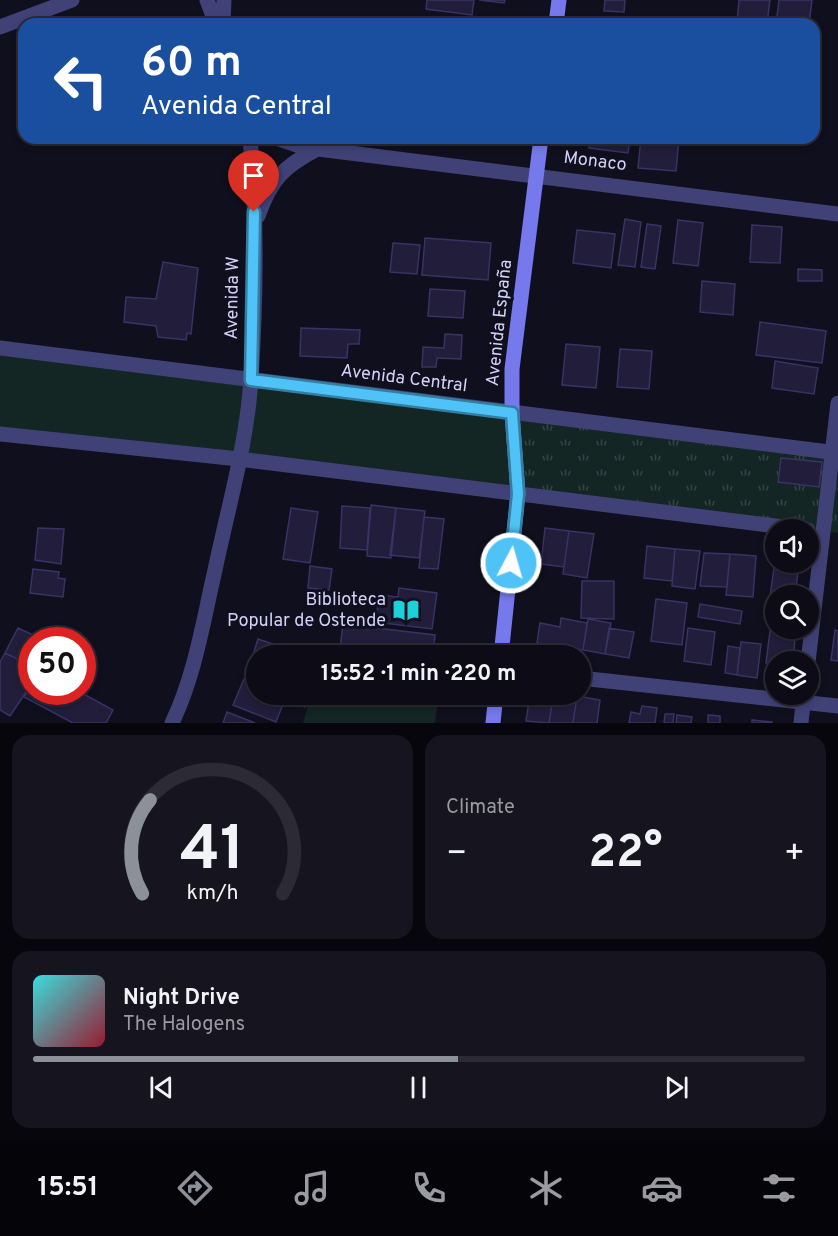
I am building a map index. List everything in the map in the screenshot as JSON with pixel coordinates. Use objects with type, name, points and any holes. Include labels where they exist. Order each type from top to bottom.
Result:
[{"type":"main road","points":[[557,18],[559,0]]},
{"type":"main road","name":"Avenida España","points":[[502,645],[518,494],[512,413],[512,369],[540,144]]},
{"type":"main road","points":[[493,723],[495,705]]},
{"type":"street","points":[[24,18],[72,0]]},
{"type":"street","points":[[207,0],[214,18]]},
{"type":"street","points":[[223,18],[224,0]]},
{"type":"street","points":[[0,27],[18,20]]},
{"type":"street","name":"Avenida W","points":[[172,723],[183,700],[194,664],[239,459],[251,380],[254,186],[250,144]]},
{"type":"street","name":"Monaco","points":[[302,144],[838,214]]},
{"type":"street","points":[[254,230],[265,197],[276,178],[290,162],[319,148]]},
{"type":"street","name":"Avenida Central","points":[[0,348],[835,453]]},
{"type":"street","points":[[819,531],[835,453],[838,403]]},
{"type":"street","points":[[0,434],[239,459],[765,524]]},
{"type":"street","points":[[809,651],[815,573]]},
{"type":"street","points":[[591,679],[765,695]]},
{"type":"street","points":[[819,702],[838,706]]},
{"type":"street","points":[[801,723],[803,705]]},
{"type":"green space","points":[[0,348],[512,413],[518,493],[0,434]]},
{"type":"green space","points":[[512,413],[838,457],[838,533],[819,531],[819,519],[765,519],[765,524],[518,493]]},
{"type":"green space","points":[[308,705],[437,705],[435,723],[303,723]]},
{"type":"building","points":[[427,0],[474,0],[472,15],[426,9]]},
{"type":"building","points":[[479,0],[505,0],[504,3]]},
{"type":"building","points":[[605,0],[625,0],[624,12],[604,11]]},
{"type":"building","points":[[739,0],[770,0],[768,18],[737,18]]},
{"type":"building","points":[[779,0],[812,0],[810,18],[777,18]]},
{"type":"building","points":[[590,144],[629,144],[628,153],[589,148]]},
{"type":"building","points":[[640,144],[678,144],[676,171],[638,168]]},
{"type":"building","points":[[625,219],[641,222],[635,267],[618,265]]},
{"type":"building","points":[[678,220],[703,223],[698,266],[673,263]]},
{"type":"building","points":[[647,224],[661,226],[655,269],[641,267]]},
{"type":"building","points":[[752,225],[782,227],[780,263],[750,262]]},
{"type":"building","points":[[577,230],[615,234],[611,268],[573,263]]},
{"type":"building","points":[[425,238],[491,243],[488,280],[422,275]]},
{"type":"building","points":[[393,243],[420,245],[417,274],[390,272]]},
{"type":"building","points":[[163,262],[198,268],[191,334],[187,333],[186,340],[158,337],[156,326],[124,322],[126,297],[156,299]]},
{"type":"building","points":[[798,269],[822,270],[822,281],[798,281]]},
{"type":"building","points":[[702,281],[735,284],[733,315],[700,312]]},
{"type":"building","points":[[430,289],[465,291],[463,318],[428,316]]},
{"type":"building","points":[[760,322],[826,331],[822,363],[756,355]]},
{"type":"building","points":[[301,328],[360,330],[359,344],[348,344],[347,358],[300,356]]},
{"type":"building","points":[[445,334],[462,335],[461,359],[437,358],[436,367],[422,367],[423,347],[444,348]]},
{"type":"building","points":[[566,344],[600,347],[596,388],[562,385]]},
{"type":"building","points":[[620,349],[652,351],[649,389],[617,387]]},
{"type":"building","points":[[775,361],[818,368],[814,394],[772,388]]},
{"type":"building","points":[[781,458],[822,462],[819,487],[778,482]]},
{"type":"building","points":[[371,505],[396,508],[391,558],[367,556]]},
{"type":"building","points":[[342,506],[370,508],[367,550],[340,548]]},
{"type":"building","points":[[291,508],[318,512],[310,563],[283,559]]},
{"type":"building","points":[[396,508],[425,511],[419,558],[390,555]]},
{"type":"building","points":[[424,517],[444,519],[438,569],[419,568]]},
{"type":"building","points":[[38,528],[64,529],[61,564],[35,560]]},
{"type":"building","points":[[545,528],[569,531],[564,567],[541,564]]},
{"type":"building","points":[[569,531],[594,534],[587,578],[563,574]]},
{"type":"building","points":[[647,546],[675,549],[672,581],[644,578]]},
{"type":"building","points":[[675,549],[700,551],[695,589],[672,586]]},
{"type":"building","points":[[704,553],[730,554],[727,587],[700,586]]},
{"type":"building","points":[[730,554],[756,556],[753,597],[726,595]]},
{"type":"building","points":[[310,566],[332,569],[329,590],[308,588]]},
{"type":"building","points":[[33,569],[59,572],[58,578],[65,579],[63,597],[30,593]]},
{"type":"building","points":[[773,573],[798,573],[796,585],[772,585]]},
{"type":"building","points":[[582,581],[614,581],[614,619],[581,618]]},
{"type":"building","name":"Biblioteca Popular de Ostende","points":[[399,588],[437,593],[432,629],[376,622],[379,595],[398,597]]},
{"type":"building","points":[[656,599],[687,603],[682,645],[651,641]]},
{"type":"building","points":[[700,604],[742,611],[740,624],[698,617]]},
{"type":"building","points":[[561,618],[587,623],[584,645],[537,643],[540,623],[560,627]]},
{"type":"building","points":[[588,619],[611,623],[605,654],[591,651],[591,645],[584,645]]},
{"type":"building","points":[[343,624],[435,635],[434,645],[340,645]]},
{"type":"building","points":[[18,628],[18,659],[5,653]]},
{"type":"building","points":[[609,628],[634,632],[629,658],[605,654]]},
{"type":"building","points":[[688,628],[715,632],[711,665],[684,661]]},
{"type":"building","points":[[835,630],[838,631],[838,661],[831,660]]},
{"type":"building","points":[[258,639],[276,645],[256,645]]},
{"type":"building","points":[[769,639],[795,639],[794,651],[768,651]]},
{"type":"building","points":[[741,642],[761,644],[757,678],[737,675]]},
{"type":"building","points":[[728,646],[740,648],[737,675],[725,673]]},
{"type":"building","points":[[5,653],[18,659],[18,704],[10,716],[0,710],[0,662]]},
{"type":"building","points":[[244,679],[246,680],[246,705],[283,705],[276,722],[233,705]]},
{"type":"building","points":[[591,698],[600,700],[597,723],[573,723],[576,705],[591,705]]},
{"type":"building","points":[[96,701],[113,710],[106,723],[73,723],[39,705],[96,705]]},
{"type":"building","points":[[528,705],[552,705],[549,723],[526,721]]},
{"type":"building","points":[[552,705],[576,705],[573,723],[549,723]]},
{"type":"building","points":[[642,706],[657,708],[655,723],[629,723],[631,712],[640,714]]},
{"type":"building","points":[[227,712],[255,723],[223,723]]},
{"type":"building","points":[[665,714],[674,714],[673,723],[664,723]]},
{"type":"building","points":[[677,715],[692,717],[691,723],[676,723]]},
{"type":"building","points":[[708,715],[720,716],[720,723],[708,723]]},
{"type":"building","points":[[752,720],[772,722],[772,723],[752,723]]},
{"type":"place","name":"Biblioteca Popular de Ostende","points":[[406,610]]},
{"type":"route","points":[[254,212],[251,380],[512,413],[518,494],[511,563]]}]
